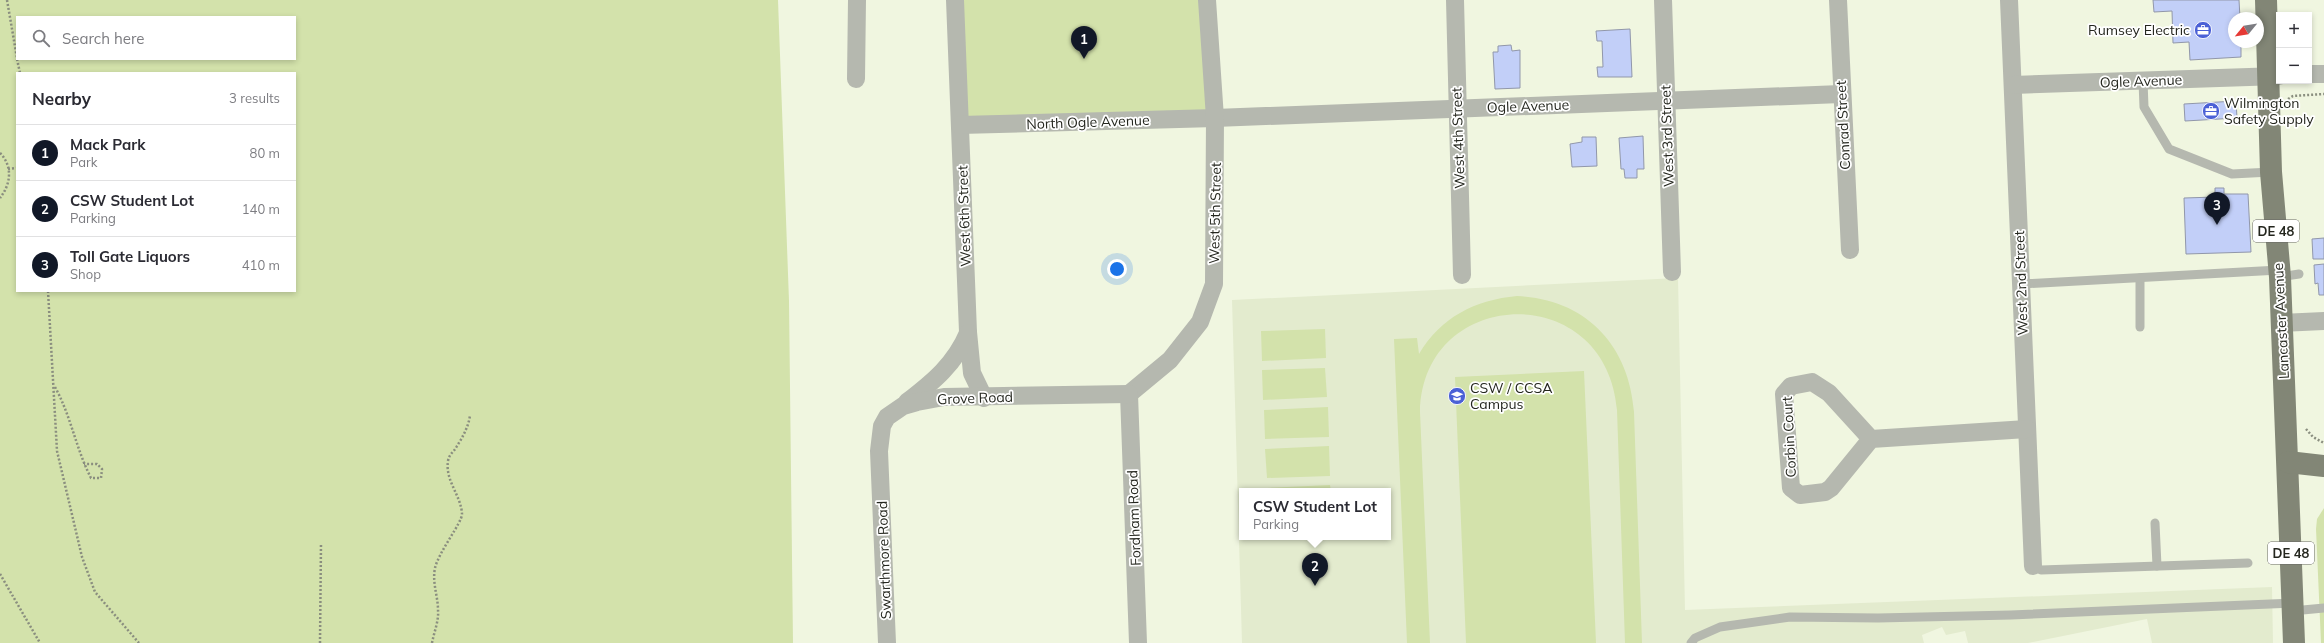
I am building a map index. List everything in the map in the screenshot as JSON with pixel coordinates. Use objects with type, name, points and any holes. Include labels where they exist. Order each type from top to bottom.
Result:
[{"type":"main road","name":"Lancaster Avenue","points":[[2266,0],[2274,76],[2271,172],[2286,274],[2281,323],[2288,462],[2294,643]]},
{"type":"main road","points":[[2288,462],[2324,466]]},
{"type":"street","points":[[856,80],[857,0]]},
{"type":"street","name":"West 6th Street","points":[[902,406],[946,370],[960,351],[968,332],[955,0]]},
{"type":"street","name":"West 5th Street","points":[[1129,394],[1170,360],[1200,322],[1214,284],[1215,118],[1207,0]]},
{"type":"street","name":"West 4th Street","points":[[1455,0],[1462,275]]},
{"type":"street","name":"West 3rd Street","points":[[1663,0],[1672,272]]},
{"type":"street","name":"Conrad Street","points":[[1838,0],[1841,94],[1850,250]]},
{"type":"street","name":"West 2nd Street","points":[[2009,0],[2033,566]]},
{"type":"street","points":[[2312,74],[2324,74]]},
{"type":"street","name":"Ogle Avenue","points":[[2013,85],[2274,76]]},
{"type":"street","name":"Ogle Avenue","points":[[1215,118],[1841,94]]},
{"type":"street","name":"North Ogle Avenue","points":[[960,125],[1215,118]]},
{"type":"street","points":[[2281,323],[2324,321]]},
{"type":"street","points":[[968,332],[972,373],[984,398]]},
{"type":"street","name":"Corbin Court","points":[[1812,382],[1829,393],[1871,439],[1832,488],[1825,492],[1800,495],[1792,488],[1784,394],[1791,386],[1812,382]]},
{"type":"street","name":"Grove Road","points":[[880,477],[879,451],[882,426],[892,412],[902,406],[944,397],[984,398],[1129,394]]},
{"type":"street","name":"Fordham Road","points":[[1129,394],[1138,643]]},
{"type":"street","points":[[1871,439],[2027,429]]},
{"type":"street","name":"Swarthmore Road","points":[[880,477],[887,643]]},
{"type":"lane","points":[[2143,80],[2144,107],[2169,149],[2232,174],[2271,172]]},
{"type":"lane","points":[[2021,284],[2140,278],[2286,274]]},
{"type":"lane","points":[[2140,278],[2140,327]]},
{"type":"lane","points":[[2155,523],[2157,566]]},
{"type":"lane","points":[[2033,566],[2040,570],[2248,563]]},
{"type":"lane","points":[[1691,643],[1695,638],[1720,627],[1790,617],[1878,618],[2011,615],[2229,605],[2324,608]]},
{"type":"path","points":[[7,0],[16,53]]},
{"type":"path","points":[[17,60],[20,72]]},
{"type":"path","points":[[0,153],[6,160],[9,183],[0,198]]},
{"type":"path","points":[[8,169],[16,168]]},
{"type":"path","points":[[48,292],[57,451],[82,557],[95,592],[139,643]]},
{"type":"path","points":[[54,387],[65,405],[84,464],[91,478],[101,478],[102,469],[97,464],[84,464]]},
{"type":"path","points":[[432,643],[439,609],[435,596],[435,568],[441,552],[452,532],[458,525],[462,514],[449,477],[448,463],[450,455],[458,446],[469,423],[470,415]]},
{"type":"path","points":[[320,643],[321,543]]},
{"type":"path","points":[[0,574],[40,643]]},
{"type":"shaded area","name":"CSW / CCSA Campus","points":[[1678,278],[1685,610],[2272,587],[2273,643],[2152,643],[2147,619],[2028,643],[1968,643],[1965,631],[1946,635],[1942,627],[1922,635],[1924,643],[1242,643],[1232,300]]},
{"type":"green space","points":[[0,0],[778,0],[789,301],[793,643],[0,643]]},
{"type":"green space","points":[[955,0],[1207,0],[1215,118],[960,125]]},
{"type":"green space","points":[[1517,296],[1542,299],[1564,306],[1583,316],[1600,330],[1613,347],[1623,366],[1630,388],[1634,412],[1642,643],[1625,643],[1617,410],[1605,367],[1582,337],[1550,319],[1515,314],[1480,321],[1450,340],[1429,370],[1420,412],[1430,643],[1407,643],[1394,339],[1417,338],[1419,354],[1438,330],[1460,313],[1473,306],[1502,298]]},
{"type":"green space","points":[[1325,329],[1326,358],[1262,361],[1261,331]]},
{"type":"green space","points":[[1325,368],[1327,397],[1263,400],[1262,370]]},
{"type":"green space","points":[[1584,371],[1596,643],[1466,643],[1455,377]]},
{"type":"green space","points":[[1328,407],[1329,437],[1265,439],[1264,410]]},
{"type":"green space","points":[[1329,446],[1330,476],[1267,478],[1265,449]]},
{"type":"green space","points":[[1330,485],[1330,488],[1267,488]]},
{"type":"green space","points":[[2324,508],[2324,643],[2321,643],[2316,529],[2317,519]]},
{"type":"building","name":"Rumsey Electric","points":[[2153,0],[2239,0],[2240,12],[2228,12],[2228,48],[2241,48],[2241,57],[2190,60],[2189,42],[2173,43],[2172,11],[2154,12]]},
{"type":"building","points":[[1630,29],[1632,77],[1598,77],[1597,67],[1603,67],[1602,41],[1597,41],[1596,31]]},
{"type":"building","points":[[1511,45],[1512,51],[1520,50],[1520,88],[1495,89],[1493,52],[1498,52],[1498,46]]},
{"type":"building","name":"Wilmington Safety Supply","points":[[2236,101],[2237,118],[2185,121],[2184,104]]},
{"type":"building","points":[[1643,136],[1644,169],[1637,169],[1637,178],[1625,178],[1624,169],[1621,169],[1619,138]]},
{"type":"building","points":[[1582,137],[1596,137],[1597,166],[1572,167],[1570,144],[1582,142]]},
{"type":"building","points":[[2215,188],[2224,188],[2224,194],[2248,194],[2251,252],[2186,254],[2184,198],[2215,197]]},
{"type":"building","points":[[2324,238],[2324,259],[2313,259],[2312,239]]},
{"type":"building","points":[[2324,264],[2324,295],[2319,295],[2318,283],[2315,284],[2314,265]]},
{"type":"place","name":"Rumsey Electric","points":[[2203,30]]},
{"type":"place","name":"Mack Park","points":[[1084,59]]},
{"type":"place","name":"Wilmington Safety Supply","points":[[2211,111]]},
{"type":"place","name":"Toll Gate Liquors","points":[[2217,225]]},
{"type":"place","name":"CSW / CCSA Campus","points":[[1457,396]]},
{"type":"place","name":"CSW Student Lot","points":[[1315,586]]}]
